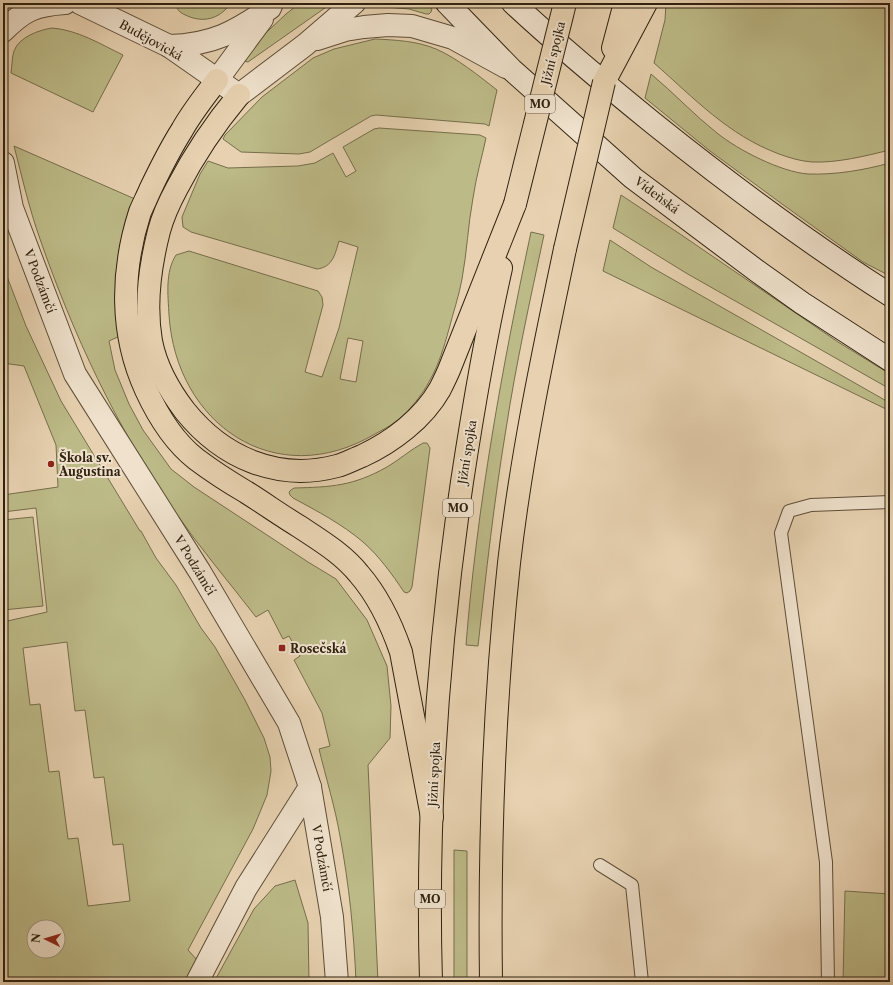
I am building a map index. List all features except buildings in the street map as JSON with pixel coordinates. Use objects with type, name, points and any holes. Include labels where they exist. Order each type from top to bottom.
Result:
[{"type":"highway","name":"Jižní spojka","points":[[431,982],[430,889],[438,706],[444,624],[469,433],[498,280],[515,204],[566,3]]},
{"type":"highway","points":[[491,982],[491,813],[502,630],[510,562],[524,459],[549,327],[565,249],[624,3]]},
{"type":"highway","points":[[604,82],[646,3]]},
{"type":"highway","points":[[217,80],[183,128],[141,211],[132,243],[126,295],[127,326],[132,351],[150,400],[164,424],[178,442],[195,458],[342,556],[372,591],[384,610],[401,652],[432,817]]},
{"type":"highway","points":[[239,95],[204,140],[169,203],[159,230],[154,254],[151,273],[149,309],[152,342],[157,360],[164,379],[176,400],[210,438],[224,448],[252,462],[267,467],[302,471],[337,466],[376,449],[394,438],[413,422],[440,390],[515,204]]},
{"type":"street","points":[[3,31],[25,12],[48,4],[64,3]]},
{"type":"street","name":"Budějovická","points":[[80,3],[169,46],[239,95]]},
{"type":"street","points":[[239,95],[305,45],[354,3]]},
{"type":"street","name":"Vídeňská","points":[[447,3],[512,70],[633,178],[776,285],[890,360]]},
{"type":"street","points":[[513,3],[588,70],[713,171],[851,270],[890,295]]},
{"type":"street","points":[[169,46],[200,44],[215,40],[251,22],[272,5]]},
{"type":"street","points":[[217,80],[272,5]]},
{"type":"street","points":[[305,45],[326,36],[364,27],[388,24],[412,26],[453,38],[512,70]]},
{"type":"street","name":"V Podzámčí","points":[[3,163],[8,207],[76,374],[200,572],[289,723],[310,787],[332,917],[337,982]]},
{"type":"street","points":[[197,982],[246,888],[310,787]]},
{"type":"lane","points":[[828,982],[826,862],[781,533],[789,511],[811,505],[890,502]]},
{"type":"lane","points":[[600,865],[632,885],[642,982]]},
{"type":"shaded area","points":[[177,3],[231,3],[223,12],[213,18],[196,19],[178,10],[176,6]]},
{"type":"shaded area","points":[[300,3],[332,3],[248,62],[244,61],[254,44]]},
{"type":"shaded area","points":[[379,3],[426,3],[432,9],[429,14],[426,14],[409,9],[385,7]]},
{"type":"shaded area","points":[[666,3],[890,3],[890,150],[842,160],[812,162],[779,154],[744,137],[712,114],[654,63],[665,20]]},
{"type":"shaded area","points":[[52,28],[62,29],[80,35],[123,55],[93,112],[11,73],[14,51],[20,42],[36,32]]},
{"type":"shaded area","points":[[375,39],[406,41],[429,46],[452,57],[483,79],[497,90],[489,126],[485,124],[376,115],[371,116],[310,152],[299,154],[241,152],[223,139],[225,135],[262,97],[313,58],[334,49]]},
{"type":"shaded area","points":[[651,74],[700,119],[726,140],[773,165],[808,174],[829,174],[850,172],[890,163],[890,276],[863,262],[782,204],[710,151],[645,98]]},
{"type":"shaded area","points":[[379,128],[480,135],[486,138],[474,190],[461,285],[439,362],[427,385],[405,414],[388,427],[375,434],[338,450],[302,456],[268,451],[237,438],[211,416],[190,388],[176,354],[169,315],[168,284],[172,262],[176,255],[189,251],[318,291],[322,297],[323,305],[305,372],[322,377],[339,328],[358,247],[339,241],[330,263],[327,266],[317,269],[191,232],[183,227],[182,217],[200,174],[208,161],[228,168],[298,166],[315,163],[333,153],[346,177],[356,171],[343,147],[374,129]],"holes":[[[348,338],[363,341],[356,382],[340,379]]]},
{"type":"shaded area","points":[[14,146],[135,199],[122,335],[109,341],[115,370],[129,404],[143,430],[171,469],[194,487],[336,579],[367,620],[387,666],[391,706],[390,738],[368,765],[378,982],[356,982],[351,909],[346,872],[336,814],[319,749],[330,746],[322,713],[294,660],[300,656],[289,636],[283,639],[268,610],[256,617],[183,523],[152,477],[133,445],[98,378],[67,310],[36,227]]},
{"type":"shaded area","points":[[621,195],[838,342],[890,374],[890,389],[686,273],[613,228]]},
{"type":"shaded area","points":[[531,232],[544,235],[528,308],[506,429],[494,510],[478,646],[466,645],[477,541],[492,437],[510,334]]},
{"type":"shaded area","points":[[610,240],[651,267],[890,403],[890,411],[603,271]]},
{"type":"shaded area","points":[[3,266],[26,326],[61,401],[156,558],[176,585],[201,628],[215,647],[245,700],[264,738],[270,757],[271,771],[267,795],[253,829],[188,950],[197,960],[185,982],[3,982],[3,913],[6,905],[3,904],[3,622],[47,612],[36,508],[3,512],[3,495],[58,487],[56,445],[24,366],[3,363]],"holes":[[[67,642],[75,711],[85,710],[94,778],[104,777],[113,845],[123,844],[130,901],[88,906],[78,838],[68,839],[59,771],[49,772],[40,704],[30,705],[23,648]]]},
{"type":"shaded area","points":[[423,443],[427,443],[430,448],[412,587],[407,593],[404,592],[374,553],[355,535],[293,498],[289,492],[294,488],[331,486],[353,482],[387,467]]},
{"type":"shaded area","points":[[33,517],[43,606],[3,610],[3,520]]},
{"type":"shaded area","points":[[454,850],[467,851],[467,982],[454,982]]},
{"type":"shaded area","points":[[295,880],[308,923],[309,982],[214,982],[254,909],[275,886]]},
{"type":"shaded area","points":[[845,891],[890,894],[890,982],[843,982]]},
{"type":"place","name":"Škola sv. Augustina","points":[[51,464]]},
{"type":"place","name":"Rosečská","points":[[282,648]]}]
